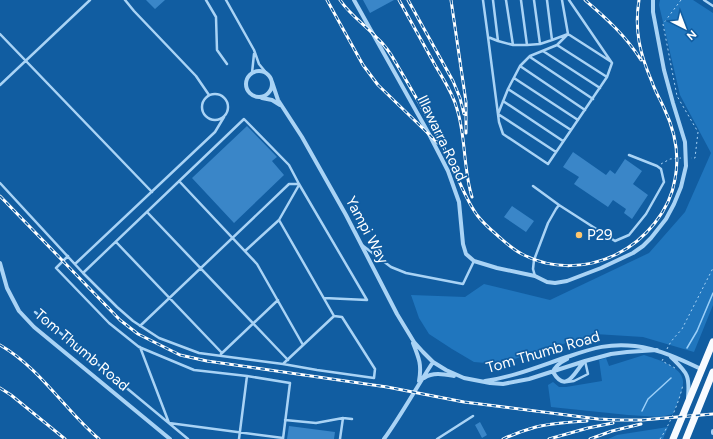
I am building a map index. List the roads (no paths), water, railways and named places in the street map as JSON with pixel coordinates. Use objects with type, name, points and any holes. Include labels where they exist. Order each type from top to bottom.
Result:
[{"type":"main road","points":[[673,439],[713,342]]},
{"type":"main road","points":[[686,439],[712,374],[701,369]]},
{"type":"street","name":"Illawarra Road","points":[[354,0],[448,171],[459,202],[463,244],[466,254],[474,261]]},
{"type":"street","points":[[474,261],[497,268],[535,276],[552,283],[561,283],[601,268],[633,252],[642,246],[659,229],[674,204],[684,177],[686,158],[685,142],[664,70],[652,7],[653,0]]},
{"type":"street","points":[[268,75],[261,71],[252,73],[247,80],[247,88],[252,95],[272,100],[283,107]]},
{"type":"street","name":"Yampi Way","points":[[268,75],[278,100],[302,137],[397,314],[410,336],[419,348],[433,362]]},
{"type":"street","points":[[257,97],[268,93],[272,82]]},
{"type":"street","name":"Tom Thumb Road","points":[[0,263],[7,288],[19,311],[34,327],[170,439]]},
{"type":"street","points":[[410,336],[421,372],[418,385]]},
{"type":"street","name":"Tom Thumb Road","points":[[482,381],[507,377],[579,353],[610,345],[634,346],[657,350],[667,353],[701,369]]},
{"type":"street","name":"Tom Thumb Road","points":[[433,362],[450,373],[464,378],[494,384],[503,384],[529,379],[585,361],[620,352],[657,350]]},
{"type":"street","points":[[579,353],[559,364],[555,368],[553,372],[556,377],[562,381],[568,381],[585,361]]},
{"type":"street","name":"Tom Thumb Road","points":[[667,353],[683,370],[688,378],[689,386],[687,403]]},
{"type":"street","points":[[384,439],[433,362]]},
{"type":"street","points":[[421,381],[426,376],[436,374],[464,378]]},
{"type":"lane","points":[[0,85],[90,0]]},
{"type":"lane","points":[[125,0],[196,76],[209,96]]},
{"type":"lane","points":[[206,0],[216,17],[217,50],[227,64]]},
{"type":"lane","name":"Yampi Way","points":[[226,0],[254,50],[259,64],[268,75]]},
{"type":"lane","points":[[483,0],[499,122],[503,134],[548,164],[607,77],[612,63]]},
{"type":"lane","points":[[493,0],[498,41]]},
{"type":"lane","points":[[506,0],[513,45]]},
{"type":"lane","points":[[521,0],[527,45]]},
{"type":"lane","points":[[534,0],[540,44]]},
{"type":"lane","points":[[547,0],[552,40]]},
{"type":"lane","points":[[562,0],[568,34],[612,63]]},
{"type":"lane","points":[[569,0],[612,63]]},
{"type":"lane","points":[[704,0],[713,6]]},
{"type":"lane","points":[[0,34],[152,192]]},
{"type":"lane","points":[[488,37],[513,45],[527,45],[540,44],[568,34]]},
{"type":"lane","points":[[498,114],[508,89],[520,66],[530,56],[557,45],[568,34]]},
{"type":"lane","points":[[557,45],[607,77]]},
{"type":"lane","points":[[252,73],[254,50]]},
{"type":"lane","points":[[543,50],[600,88]]},
{"type":"lane","points":[[530,56],[593,99]]},
{"type":"lane","points":[[520,66],[585,110]]},
{"type":"lane","points":[[514,78],[578,120]]},
{"type":"lane","points":[[508,89],[571,130]]},
{"type":"lane","points":[[75,264],[215,132],[228,111],[228,103],[224,97],[217,94],[209,96],[203,102],[202,106],[205,114],[211,120],[224,117]]},
{"type":"lane","points":[[503,101],[563,141]]},
{"type":"lane","points":[[498,114],[556,152]]},
{"type":"lane","points":[[83,273],[244,119],[289,165],[367,300],[324,298]]},
{"type":"lane","points":[[533,186],[559,205],[615,241],[628,235],[646,214],[664,182],[661,169],[629,155]]},
{"type":"lane","points":[[179,181],[258,264],[303,345]]},
{"type":"lane","points":[[0,183],[83,273],[117,307],[133,321],[159,338],[200,353],[221,354],[374,378],[375,369],[342,317],[334,316]]},
{"type":"lane","points":[[140,326],[289,184],[299,184]]},
{"type":"lane","points":[[246,251],[279,220],[299,184]]},
{"type":"lane","points":[[535,276],[533,269],[534,260],[548,223],[559,205]]},
{"type":"lane","points":[[147,212],[288,360]]},
{"type":"lane","points":[[279,220],[334,316]]},
{"type":"lane","points":[[116,242],[221,354]]},
{"type":"lane","points":[[360,243],[390,267],[406,273],[463,284],[474,261]]},
{"type":"lane","points":[[68,256],[56,268],[110,323],[139,346],[194,370],[290,383],[283,439],[169,423]]},
{"type":"lane","points":[[221,354],[278,300]]},
{"type":"lane","points":[[35,312],[188,439]]},
{"type":"lane","points":[[283,364],[334,316]]},
{"type":"lane","points":[[139,346],[169,423]]},
{"type":"lane","points":[[562,381],[570,382],[588,374],[585,361]]},
{"type":"lane","points":[[239,439],[247,376]]},
{"type":"lane","points":[[437,439],[473,416]]},
{"type":"lane","points":[[285,420],[316,424],[344,418],[352,419]]},
{"type":"lane","points":[[340,439],[344,418]]},
{"type":"waterway","points":[[687,348],[697,331],[713,293]]},
{"type":"waterway","points":[[642,411],[648,399],[671,378]]},
{"type":"railway","points":[[327,0],[363,65],[378,85],[438,143]]},
{"type":"railway","points":[[340,0],[383,44],[392,56],[443,146],[467,198],[479,218],[506,243],[522,254],[545,263],[570,266],[594,263],[606,259],[637,241],[655,223],[668,202],[672,191],[677,161],[676,143],[668,117],[653,85],[641,52],[637,22],[639,0]]},
{"type":"railway","points":[[399,0],[453,97],[462,130],[467,175],[472,197]]},
{"type":"railway","points":[[408,0],[453,81],[460,98],[464,114]]},
{"type":"railway","points":[[451,0],[466,102],[466,133]]},
{"type":"railway","points":[[585,0],[622,35],[641,60]]},
{"type":"railway","points":[[0,196],[120,320],[138,334],[180,355],[207,361],[387,387],[464,402],[598,419],[620,420]]},
{"type":"railway","points":[[0,345],[14,354],[40,377],[74,415],[99,439]]},
{"type":"railway","points":[[0,388],[11,395],[65,439]]},
{"type":"railway","points":[[615,420],[642,420],[713,414]]},
{"type":"railway","points":[[503,439],[536,427],[587,421]]},
{"type":"railway","points":[[549,439],[588,428],[613,423]]},
{"type":"railway","points":[[590,439],[612,431],[641,424]]},
{"type":"place","name":"P29","points":[[579,235]]}]
